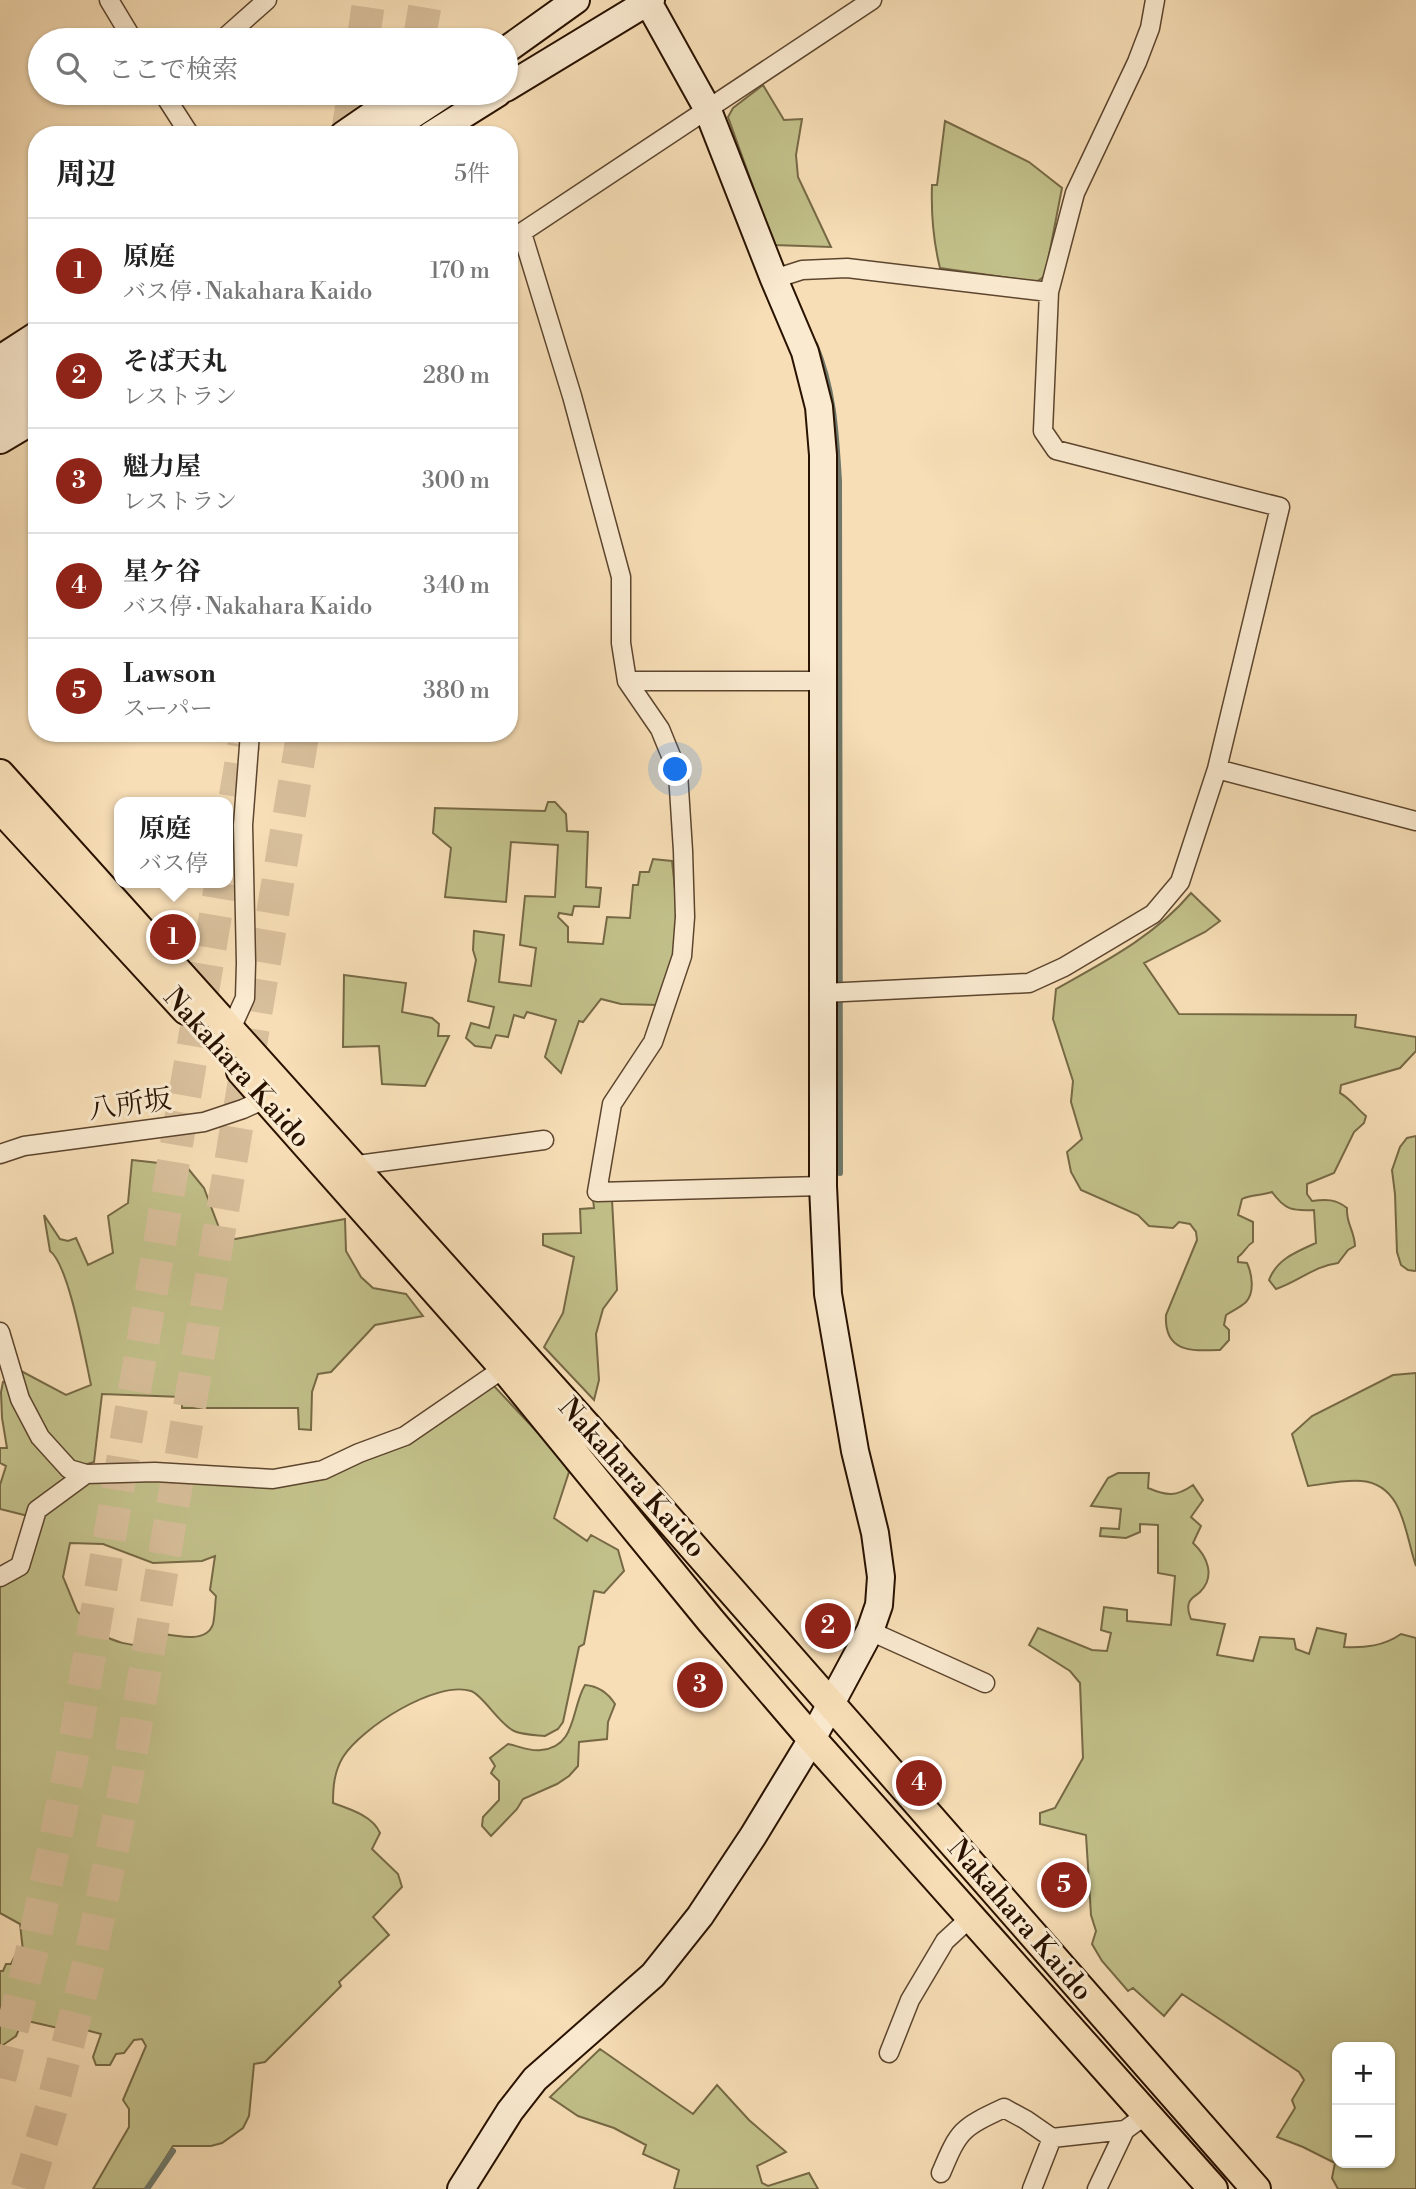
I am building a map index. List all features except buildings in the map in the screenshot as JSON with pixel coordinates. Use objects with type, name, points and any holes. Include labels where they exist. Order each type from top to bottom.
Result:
[{"type":"main road","name":"Nakahara Kaido","points":[[0,775],[224,1037],[265,1099],[504,1368],[702,1610],[971,1917],[1136,2122],[1213,2189]]},
{"type":"main road","name":"Nakahara Kaido","points":[[0,808],[350,1166],[610,1452],[1255,2189]]},
{"type":"street","points":[[109,0],[126,28]]},
{"type":"street","points":[[236,28],[267,0]]},
{"type":"street","points":[[518,41],[576,0]]},
{"type":"street","points":[[518,235],[872,0]]},
{"type":"street","points":[[824,993],[1029,982],[1064,967],[1153,914],[1180,882],[1217,769],[1280,507],[1056,450],[1043,431],[1049,292],[1075,193],[1137,62],[1150,28],[1155,0]]},
{"type":"street","points":[[461,2189],[510,2112],[535,2079],[653,1975],[700,1916],[813,1739],[870,1631],[878,1605],[881,1577],[875,1533],[855,1451],[828,1294],[822,1186],[823,455],[819,407],[805,352],[707,108],[650,1],[518,82]]},
{"type":"street","points":[[518,36],[532,31]]},
{"type":"street","points":[[171,105],[184,126]]},
{"type":"street","points":[[356,126],[387,105]]},
{"type":"street","points":[[396,126],[428,105]]},
{"type":"street","points":[[445,126],[479,105]]},
{"type":"street","points":[[463,126],[488,105]]},
{"type":"street","points":[[518,245],[572,396],[621,577],[621,643],[627,681],[660,729],[678,773],[685,916],[682,956],[653,1042],[611,1104],[597,1192],[822,1186]]},
{"type":"street","points":[[774,279],[802,270],[847,268],[1049,292]]},
{"type":"street","points":[[0,359],[28,341]]},
{"type":"street","points":[[0,386],[28,368]]},
{"type":"street","points":[[0,412],[28,394]]},
{"type":"street","points":[[0,440],[28,423]]},
{"type":"street","points":[[627,681],[822,681]]},
{"type":"street","points":[[224,1037],[244,998],[246,963],[243,825],[249,742]]},
{"type":"street","points":[[1217,769],[1416,821]]},
{"type":"street","name":"八所坂","points":[[0,1154],[24,1146],[204,1122],[243,1110],[265,1099]]},
{"type":"street","points":[[350,1166],[544,1140]]},
{"type":"street","points":[[0,1332],[20,1399],[40,1437],[69,1469],[86,1474],[155,1472],[272,1479],[323,1471],[359,1453],[405,1436],[504,1368]]},
{"type":"street","points":[[0,1577],[20,1566],[37,1510],[86,1474]]},
{"type":"street","points":[[870,1631],[985,1683]]},
{"type":"street","points":[[889,2053],[910,2000],[945,1941],[971,1917]]},
{"type":"street","points":[[941,2173],[956,2138],[973,2122],[1004,2108],[1052,2138],[1136,2122]]},
{"type":"street","points":[[1097,2189],[1136,2122]]},
{"type":"street","points":[[1032,2189],[1052,2138]]},
{"type":"shaded area","points":[[763,85],[784,120],[802,119],[796,155],[798,177],[831,247],[774,245],[728,117],[733,108]]},
{"type":"shaded area","points":[[945,121],[1029,162],[1062,188],[1045,276],[1036,282],[940,268],[933,227],[932,185],[937,185]]},
{"type":"shaded area","points":[[548,802],[555,802],[566,814],[567,831],[588,832],[586,887],[601,888],[599,907],[574,906],[572,915],[559,913],[558,917],[568,927],[568,942],[603,944],[607,917],[630,918],[633,885],[638,885],[640,872],[649,872],[653,859],[672,861],[676,898],[676,931],[672,960],[658,1005],[621,1004],[601,999],[583,1022],[579,1021],[561,1073],[545,1057],[556,1020],[527,1012],[524,1018],[514,1015],[508,1037],[496,1035],[491,1048],[475,1046],[466,1038],[471,1023],[489,1028],[494,1007],[468,1001],[476,960],[473,950],[474,931],[504,935],[499,982],[531,986],[536,948],[520,945],[525,896],[555,897],[558,845],[511,842],[506,902],[445,897],[451,848],[433,833],[435,808],[545,811]]},
{"type":"shaded area","points":[[1191,893],[1220,921],[1205,932],[1144,963],[1179,1014],[1356,1015],[1355,1027],[1416,1037],[1416,1051],[1400,1068],[1341,1085],[1340,1093],[1366,1116],[1364,1123],[1354,1132],[1334,1173],[1307,1184],[1307,1194],[1312,1201],[1331,1200],[1347,1208],[1355,1246],[1348,1250],[1338,1263],[1321,1267],[1276,1289],[1269,1280],[1277,1267],[1288,1257],[1316,1243],[1314,1210],[1290,1208],[1281,1203],[1272,1192],[1242,1199],[1238,1215],[1253,1222],[1253,1242],[1238,1257],[1238,1262],[1247,1263],[1252,1288],[1246,1302],[1226,1315],[1224,1325],[1229,1330],[1229,1340],[1220,1350],[1182,1347],[1170,1337],[1167,1327],[1166,1315],[1197,1240],[1196,1232],[1190,1224],[1179,1222],[1173,1228],[1149,1226],[1138,1215],[1081,1190],[1071,1172],[1067,1152],[1082,1139],[1071,1102],[1073,1081],[1053,1019],[1056,989],[1145,935]]},
{"type":"shaded area","points":[[344,975],[406,983],[402,1012],[432,1018],[439,1024],[438,1036],[449,1036],[425,1086],[382,1084],[379,1046],[343,1047]]},
{"type":"shaded area","points":[[1416,1136],[1415,1271],[1401,1265],[1397,1252],[1392,1170],[1400,1147],[1407,1138]]},
{"type":"shaded area","points":[[132,1160],[186,1166],[204,1188],[224,1241],[345,1219],[346,1251],[361,1277],[373,1288],[406,1294],[423,1316],[375,1325],[331,1372],[318,1374],[312,1392],[311,1430],[299,1429],[298,1408],[182,1408],[182,1397],[102,1394],[94,1462],[81,1466],[139,1476],[258,1486],[416,1435],[494,1386],[555,1451],[569,1472],[554,1518],[587,1541],[591,1535],[618,1550],[624,1571],[604,1593],[594,1591],[584,1644],[579,1647],[563,1722],[558,1729],[545,1736],[514,1731],[476,1694],[456,1689],[420,1699],[401,1709],[382,1720],[352,1745],[338,1768],[333,1803],[360,1814],[377,1827],[380,1833],[372,1849],[398,1874],[402,1887],[373,1917],[389,1935],[339,1982],[341,1986],[265,2062],[254,2064],[249,2116],[243,2128],[222,2143],[211,2146],[173,2146],[146,2189],[93,2189],[129,2127],[129,2109],[123,2100],[146,2046],[142,2039],[134,2040],[124,2053],[116,2054],[110,2065],[96,2065],[93,2057],[101,2034],[78,2028],[75,2032],[23,2020],[16,2036],[3,2045],[0,2057],[0,1971],[3,1971],[6,1964],[11,1964],[18,1950],[23,1951],[20,1924],[0,1913],[0,1578],[21,1567],[36,1518],[0,1509],[0,1485],[6,1466],[0,1463],[0,1448],[7,1448],[1,1392],[3,1382],[17,1377],[10,1338],[21,1371],[66,1395],[91,1385],[70,1292],[64,1274],[50,1251],[44,1215],[60,1239],[68,1241],[76,1238],[88,1265],[113,1253],[108,1216],[128,1203]],"holes":[[[70,1543],[103,1544],[153,1563],[202,1561],[215,1556],[210,1590],[216,1596],[215,1610],[209,1631],[194,1637],[148,1631],[146,1645],[122,1643],[100,1634],[99,1623],[87,1621],[77,1611],[63,1577]]]},
{"type":"shaded area","points":[[593,1199],[612,1200],[617,1290],[603,1309],[596,1334],[599,1380],[594,1400],[544,1347],[563,1313],[574,1257],[543,1245],[543,1234],[581,1233],[580,1209],[594,1208]]},
{"type":"shaded area","points":[[1416,1373],[1416,1566],[1401,1513],[1387,1492],[1362,1481],[1308,1486],[1292,1434],[1312,1416],[1393,1375]]},
{"type":"shaded area","points":[[1118,1473],[1149,1473],[1148,1488],[1161,1493],[1181,1492],[1193,1485],[1203,1500],[1191,1517],[1201,1526],[1193,1543],[1206,1560],[1209,1573],[1205,1586],[1192,1598],[1188,1609],[1191,1619],[1225,1624],[1217,1655],[1253,1661],[1260,1637],[1294,1639],[1296,1649],[1309,1654],[1317,1628],[1346,1634],[1344,1647],[1374,1645],[1401,1634],[1416,1638],[1416,2189],[1338,2189],[1332,2178],[1334,2168],[1395,2168],[1395,2042],[1332,2042],[1332,2162],[1277,2137],[1295,2108],[1292,2100],[1304,2080],[1299,2072],[1182,1994],[1164,2016],[1133,1988],[1128,1991],[1102,1961],[1092,1944],[1096,1931],[1091,1915],[1086,1835],[1040,1824],[1040,1813],[1055,1808],[1083,1758],[1080,1683],[1070,1671],[1029,1645],[1038,1628],[1092,1650],[1107,1651],[1111,1633],[1101,1630],[1104,1607],[1127,1610],[1127,1621],[1171,1625],[1175,1576],[1158,1573],[1158,1525],[1140,1524],[1140,1532],[1126,1538],[1100,1536],[1101,1528],[1119,1529],[1121,1509],[1091,1506],[1108,1478]]},
{"type":"shaded area","points":[[585,1685],[602,1691],[615,1704],[608,1722],[607,1739],[579,1742],[578,1766],[569,1776],[523,1799],[491,1836],[482,1826],[483,1817],[499,1800],[499,1781],[491,1773],[495,1766],[490,1758],[508,1744],[537,1750],[553,1747],[561,1742],[571,1725]]},
{"type":"shaded area","points":[[600,2049],[693,2114],[717,2085],[749,2120],[786,2152],[757,2166],[762,2183],[768,2186],[809,2173],[818,2189],[674,2189],[679,2170],[643,2154],[646,2145],[614,2128],[578,2116],[550,2097]]},
{"type":"waterway","points":[[815,344],[830,394],[839,481],[840,1173]]},
{"type":"waterway","points":[[147,2189],[173,2151]]},
{"type":"tunnel","points":[[365,28],[369,0]]},
{"type":"tunnel","points":[[421,28],[426,0]]},
{"type":"tunnel","points":[[348,126],[352,105]]},
{"type":"tunnel","points":[[27,2189],[51,2110],[90,1958],[128,1772],[301,742]]},
{"type":"tunnel","points":[[233,810],[244,745]]},
{"type":"tunnel","points":[[0,2078],[34,1943],[72,1758],[220,888]]},
{"type":"place","name":"原庭","points":[[173,937]]},
{"type":"place","name":"そば天丸","points":[[828,1626]]},
{"type":"place","name":"魁力屋","points":[[700,1685]]},
{"type":"place","name":"星ケ谷","points":[[919,1783]]},
{"type":"place","name":"Lawson","points":[[1064,1885]]}]
